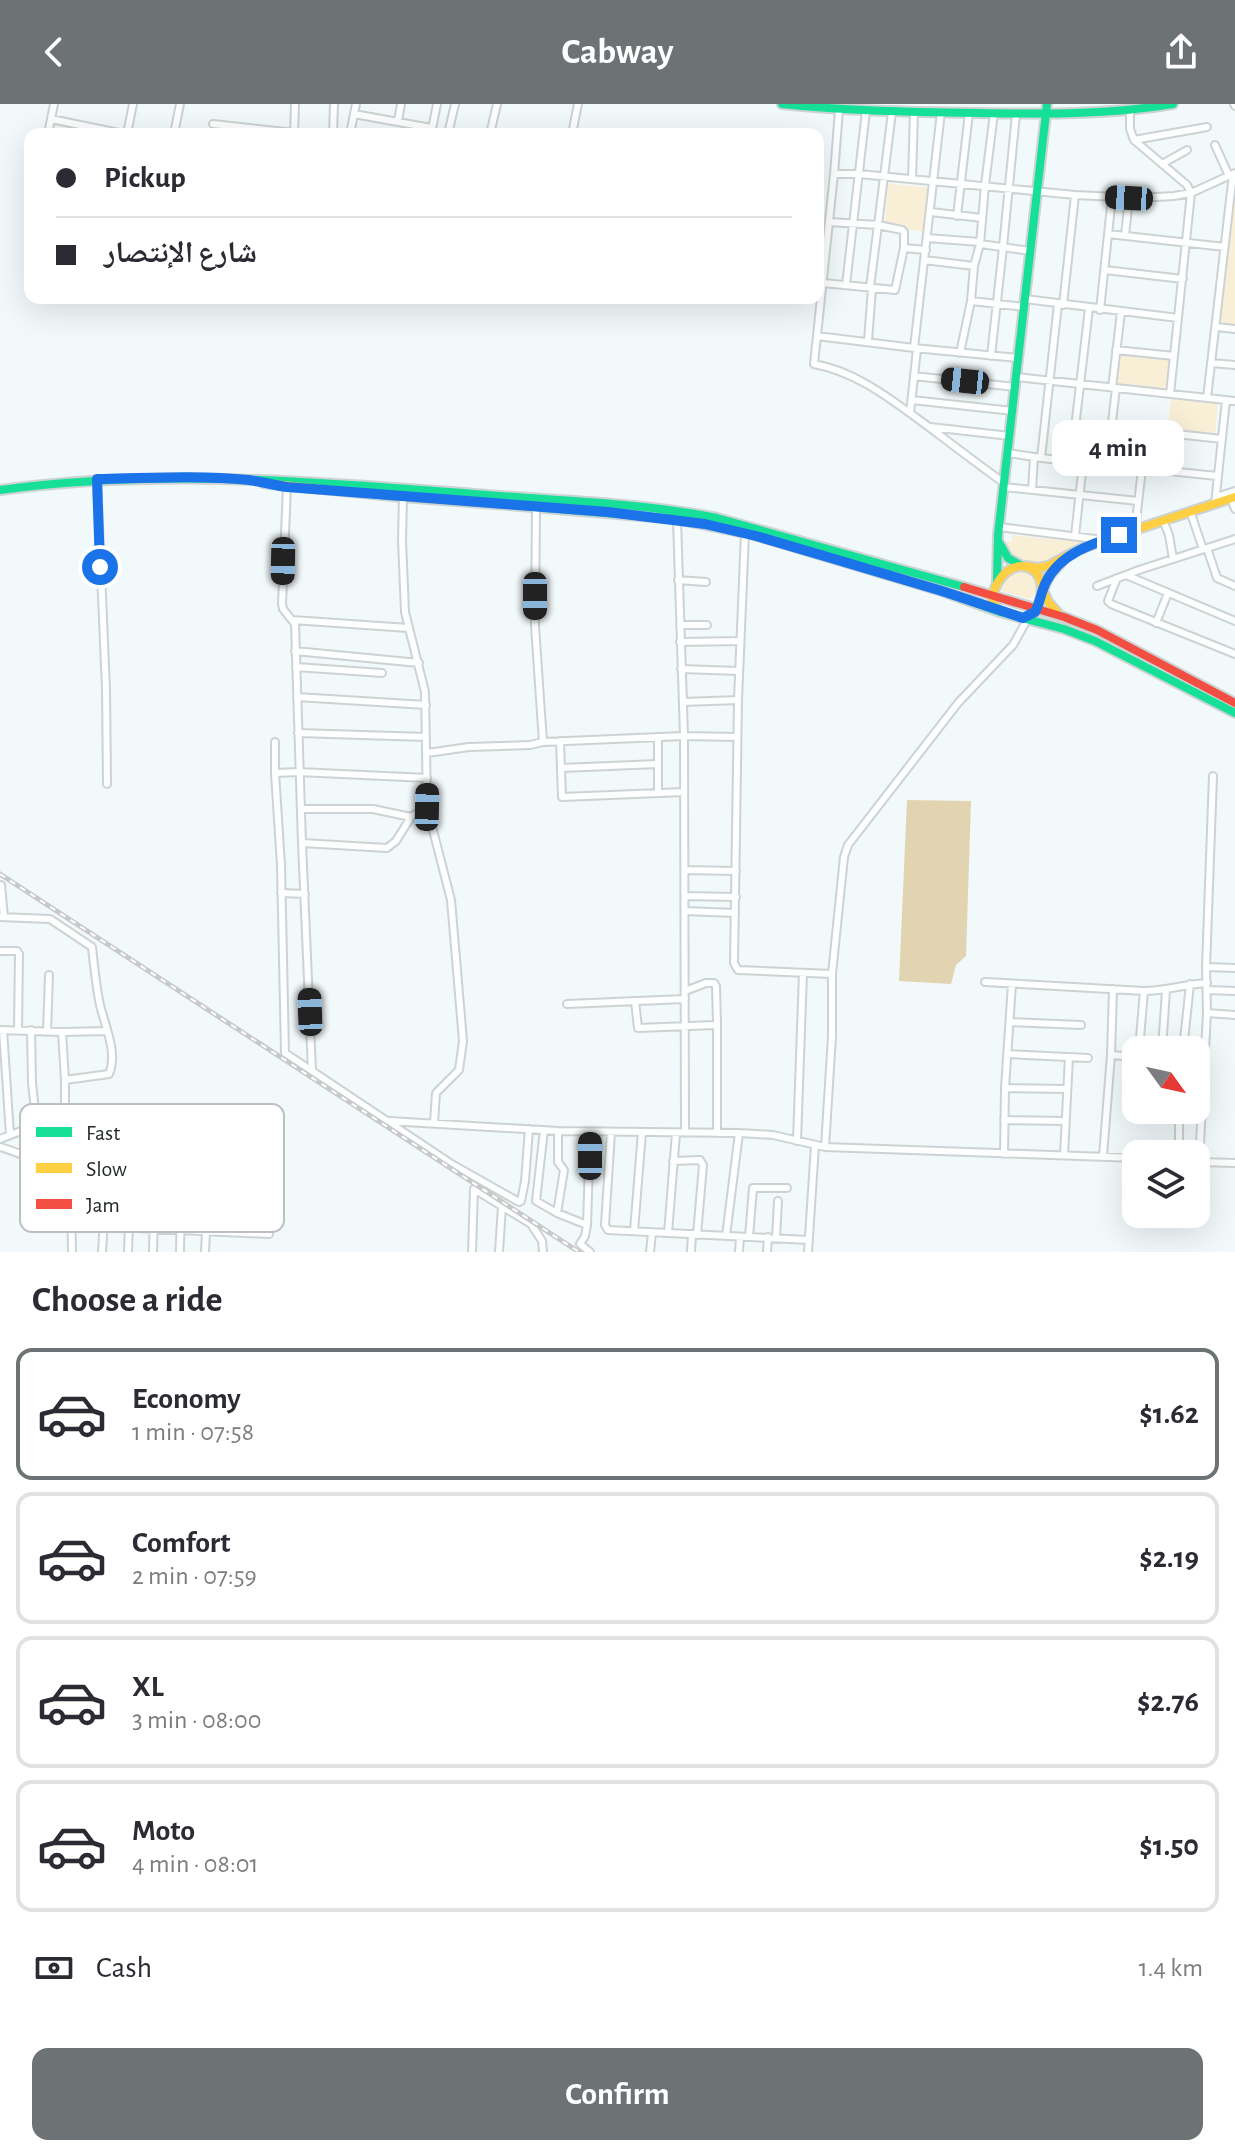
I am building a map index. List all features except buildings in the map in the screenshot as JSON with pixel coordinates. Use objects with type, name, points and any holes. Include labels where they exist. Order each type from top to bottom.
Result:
[{"type":"main road","points":[[782,104],[866,111],[896,109],[1016,114],[1130,111],[1173,104]]},
{"type":"main road","points":[[997,582],[999,531],[1047,104]]},
{"type":"main road","points":[[0,490],[97,479],[181,477],[294,480],[692,513],[1064,617],[1108,635],[1235,703]]},
{"type":"main road","points":[[254,481],[287,487],[677,519],[745,533],[1064,629],[1095,641],[1235,713]]},
{"type":"main road","points":[[1000,612],[993,605],[992,595],[1005,571],[1013,567],[1042,568],[1104,540],[1234,495]]},
{"type":"main road","points":[[999,531],[1004,554],[1038,574],[1051,607],[1064,617]]},
{"type":"main road","points":[[1024,619],[1037,608],[1049,576],[1064,559]]},
{"type":"street","points":[[49,128],[54,104]]},
{"type":"street","points":[[127,128],[133,104]]},
{"type":"street","points":[[175,128],[180,104]]},
{"type":"street","points":[[294,128],[295,104]]},
{"type":"street","points":[[333,128],[334,104]]},
{"type":"street","points":[[351,128],[356,104]]},
{"type":"street","points":[[398,121],[401,104]]},
{"type":"street","points":[[432,128],[437,104]]},
{"type":"street","points":[[449,128],[455,104]]},
{"type":"street","points":[[491,128],[497,104]]},
{"type":"street","points":[[573,128],[578,104]]},
{"type":"street","points":[[824,273],[839,107]]},
{"type":"street","points":[[868,341],[878,225],[896,109]]},
{"type":"street","points":[[846,285],[866,111]]},
{"type":"street","points":[[1130,111],[1130,129],[1134,140],[1187,185],[1191,193],[1170,394]]},
{"type":"street","points":[[912,179],[914,112]]},
{"type":"street","points":[[910,413],[941,112]]},
{"type":"street","points":[[957,216],[969,113]]},
{"type":"street","points":[[960,353],[980,243],[994,113]]},
{"type":"street","points":[[354,114],[421,128]]},
{"type":"street","points":[[991,356],[1016,114]]},
{"type":"street","points":[[51,119],[95,128]]},
{"type":"street","points":[[213,124],[245,128]]},
{"type":"street","points":[[1134,140],[1207,127]]},
{"type":"street","points":[[1207,398],[1232,174],[1215,145]]},
{"type":"street","points":[[1162,164],[1187,150]]},
{"type":"street","points":[[834,174],[962,182],[1129,198],[1191,193],[1232,174]]},
{"type":"street","points":[[1032,490],[1075,195]]},
{"type":"street","points":[[1100,310],[1112,197]]},
{"type":"street","points":[[1125,236],[1129,198]]},
{"type":"street","points":[[931,212],[982,218]]},
{"type":"street","points":[[824,283],[895,290],[904,248],[902,230],[829,222]]},
{"type":"street","points":[[1108,234],[1225,247]]},
{"type":"street","points":[[927,238],[1031,251]]},
{"type":"street","points":[[904,248],[926,250]]},
{"type":"street","points":[[924,260],[974,266]]},
{"type":"street","points":[[1105,270],[1183,279]]},
{"type":"street","points":[[971,301],[1061,304],[1178,318]]},
{"type":"street","points":[[821,304],[814,364],[863,381],[1004,485],[1138,501]]},
{"type":"street","points":[[1071,462],[1089,308]]},
{"type":"street","points":[[1107,465],[1121,312]]},
{"type":"street","points":[[1216,327],[1235,329]]},
{"type":"street","points":[[817,336],[1018,358]]},
{"type":"street","points":[[1116,350],[1174,356]]},
{"type":"street","points":[[1211,363],[1235,365]]},
{"type":"street","points":[[914,376],[1050,381],[1235,401]]},
{"type":"street","points":[[912,400],[1013,411]]},
{"type":"street","points":[[1215,500],[1226,400]]},
{"type":"street","points":[[929,427],[1010,436]]},
{"type":"street","points":[[1112,427],[1222,439]]},
{"type":"street","points":[[1008,453],[1217,476]]},
{"type":"street","points":[[1075,536],[1083,463]]},
{"type":"street","points":[[1135,529],[1142,469]]},
{"type":"street","points":[[97,479],[106,674],[107,784]]},
{"type":"street","points":[[287,487],[282,604],[293,620],[295,651],[312,1071]]},
{"type":"street","points":[[1234,495],[1235,509]]},
{"type":"street","points":[[403,497],[405,612],[424,683],[427,807],[451,900],[463,1041],[459,1070],[437,1092],[434,1123]]},
{"type":"street","points":[[536,507],[535,626],[543,742]]},
{"type":"street","points":[[1190,511],[1217,578],[1235,586]]},
{"type":"street","points":[[677,519],[684,736],[685,1133]]},
{"type":"street","points":[[1163,520],[1173,559]]},
{"type":"street","points":[[999,531],[1104,540]]},
{"type":"street","points":[[745,533],[737,737],[734,963],[738,970],[832,974]]},
{"type":"street","points":[[1097,586],[1235,539]]},
{"type":"street","points":[[1126,575],[1235,621]]},
{"type":"street","points":[[1117,578],[1109,596],[1111,604],[1235,654]]},
{"type":"street","points":[[678,580],[706,582]]},
{"type":"street","points":[[1156,623],[1168,593]]},
{"type":"street","points":[[825,1147],[832,1037],[832,974],[842,872],[848,845],[958,703],[1013,645],[1024,619]]},
{"type":"street","points":[[293,620],[408,628]]},
{"type":"street","points":[[680,625],[707,625]]},
{"type":"street","points":[[680,642],[740,641]]},
{"type":"street","points":[[295,651],[419,663]]},
{"type":"street","points":[[296,667],[382,673]]},
{"type":"street","points":[[681,669],[739,671]]},
{"type":"street","points":[[297,697],[426,705]]},
{"type":"street","points":[[683,702],[738,700]]},
{"type":"street","points":[[298,733],[426,737]]},
{"type":"street","points":[[658,737],[658,793]]},
{"type":"street","points":[[427,753],[560,741],[737,737]]},
{"type":"street","points":[[560,741],[562,797],[684,792]]},
{"type":"street","points":[[275,742],[285,1053],[450,1163],[519,1202],[525,1181],[529,1129]]},
{"type":"street","points":[[561,768],[658,764]]},
{"type":"street","points":[[275,773],[427,778]]},
{"type":"street","points":[[1203,1036],[1207,1013],[1213,776]]},
{"type":"street","points":[[302,843],[387,848],[396,841],[411,817],[427,807]]},
{"type":"street","points":[[301,809],[373,809],[411,817]]},
{"type":"street","points":[[685,870],[736,871]]},
{"type":"street","points":[[1,885],[2,917],[48,918],[91,945],[99,1002],[111,1046],[112,1066],[109,1074],[65,1080]]},
{"type":"street","points":[[281,893],[305,894]]},
{"type":"street","points":[[685,896],[736,897]]},
{"type":"street","points":[[685,911],[735,913]]},
{"type":"street","points":[[0,951],[17,951],[19,954],[18,1030]]},
{"type":"street","points":[[1206,967],[1235,968]]},
{"type":"street","points":[[797,1141],[803,973]]},
{"type":"street","points":[[47,1032],[49,975]]},
{"type":"street","points":[[985,982],[1144,991],[1190,984],[1235,991]]},
{"type":"street","points":[[567,1004],[685,995],[706,983],[714,983],[717,1133]]},
{"type":"street","points":[[1004,1154],[1012,984]]},
{"type":"street","points":[[1184,1036],[1190,984]]},
{"type":"street","points":[[1103,1156],[1113,989]]},
{"type":"street","points":[[1163,1036],[1166,990]]},
{"type":"street","points":[[1140,1036],[1144,991]]},
{"type":"street","points":[[635,1001],[638,1028],[717,1023]]},
{"type":"street","points":[[1207,1013],[1235,1015]]},
{"type":"street","points":[[1010,1022],[1081,1025]]},
{"type":"street","points":[[10,1135],[2,1030],[107,1031]]},
{"type":"street","points":[[31,1030],[34,1104]]},
{"type":"street","points":[[62,1032],[65,1104]]},
{"type":"street","points":[[1007,1054],[1088,1058]]},
{"type":"street","points":[[1111,1055],[1122,1056]]},
{"type":"street","points":[[1064,1155],[1069,1057]]},
{"type":"street","points":[[1005,1088],[1066,1089]]},
{"type":"street","points":[[1004,1120],[1065,1121]]},
{"type":"street","points":[[389,1121],[558,1131],[739,1133],[773,1135],[825,1147],[1122,1157]]},
{"type":"street","points":[[0,1139],[20,1130]]},
{"type":"street","points":[[544,1130],[535,1198],[538,1203],[557,1213],[587,1225]]},
{"type":"street","points":[[557,1213],[564,1170],[558,1162],[558,1131]]},
{"type":"street","points":[[590,1132],[587,1225],[580,1244],[590,1252]]},
{"type":"street","points":[[611,1132],[608,1230],[809,1240]]},
{"type":"street","points":[[634,1231],[642,1132]]},
{"type":"street","points":[[668,1233],[676,1133]]},
{"type":"street","points":[[726,1236],[739,1133]]},
{"type":"street","points":[[808,1252],[815,1145]]},
{"type":"street","points":[[0,1147],[20,1153]]},
{"type":"street","points":[[673,1161],[700,1160],[703,1165],[691,1252]]},
{"type":"street","points":[[1210,1162],[1235,1163]]},
{"type":"street","points":[[749,1237],[753,1188],[787,1188]]},
{"type":"street","points":[[472,1252],[476,1189],[535,1229],[542,1241],[543,1252]]},
{"type":"street","points":[[767,1252],[778,1201]]},
{"type":"street","points":[[499,1252],[502,1206]]},
{"type":"street","points":[[71,1232],[72,1252]]},
{"type":"street","points":[[102,1252],[103,1232]]},
{"type":"street","points":[[128,1252],[129,1232]]},
{"type":"street","points":[[153,1252],[154,1232]]},
{"type":"street","points":[[180,1252],[181,1232]]},
{"type":"street","points":[[205,1252],[206,1232],[269,1234]]},
{"type":"street","points":[[650,1252],[652,1233]]},
{"type":"street","points":[[739,1252],[740,1237]]},
{"type":"shaded area","points":[[888,184],[931,188],[926,232],[903,229],[902,224],[885,222]]},
{"type":"shaded area","points":[[1235,185],[1235,329],[1219,327]]},
{"type":"shaded area","points":[[1118,352],[1171,358],[1167,391],[1114,384]]},
{"type":"shaded area","points":[[1171,398],[1218,402],[1215,435],[1168,430]]},
{"type":"shaded area","points":[[1012,535],[1083,543],[1052,559],[1032,563],[1013,555],[1005,545],[1012,541]]},
{"type":"shaded area","points":[[1025,570],[1036,579],[1037,588],[1033,597],[1029,599],[1000,589],[1009,575]]},
{"type":"shaded area","points":[[907,800],[971,801],[966,956],[956,965],[951,984],[899,981]]},
{"type":"railway","points":[[0,874],[579,1252]]},
{"type":"traffic: fast","points":[[782,104],[880,111],[1027,114],[1100,112],[1173,104]]},
{"type":"traffic: fast","points":[[997,582],[998,535],[1047,104]]},
{"type":"traffic: fast","points":[[0,490],[118,480],[237,479],[627,505],[717,518],[964,587]]},
{"type":"traffic: fast","points":[[509,505],[677,519],[751,534],[1064,629],[1095,641],[1235,713]]},
{"type":"traffic: fast","points":[[1000,544],[1008,558],[1020,565]]},
{"type":"traffic: slow","points":[[263,483],[509,505]]},
{"type":"traffic: slow","points":[[1026,566],[1048,566],[1104,540],[1235,497]]},
{"type":"traffic: slow","points":[[1057,612],[1043,590],[1049,576],[1060,564]]},
{"type":"traffic: slow","points":[[997,610],[992,597],[999,581],[1008,571],[1028,567],[1036,573],[1041,583],[1041,596],[1035,612]]},
{"type":"traffic: jam","points":[[964,587],[1097,630],[1235,703]]},
{"type":"route","points":[[100,567],[97,479],[181,477],[251,480],[287,487],[677,519],[756,536],[1023,618],[1035,612],[1046,582],[1064,559],[1078,550],[1119,535]]}]
